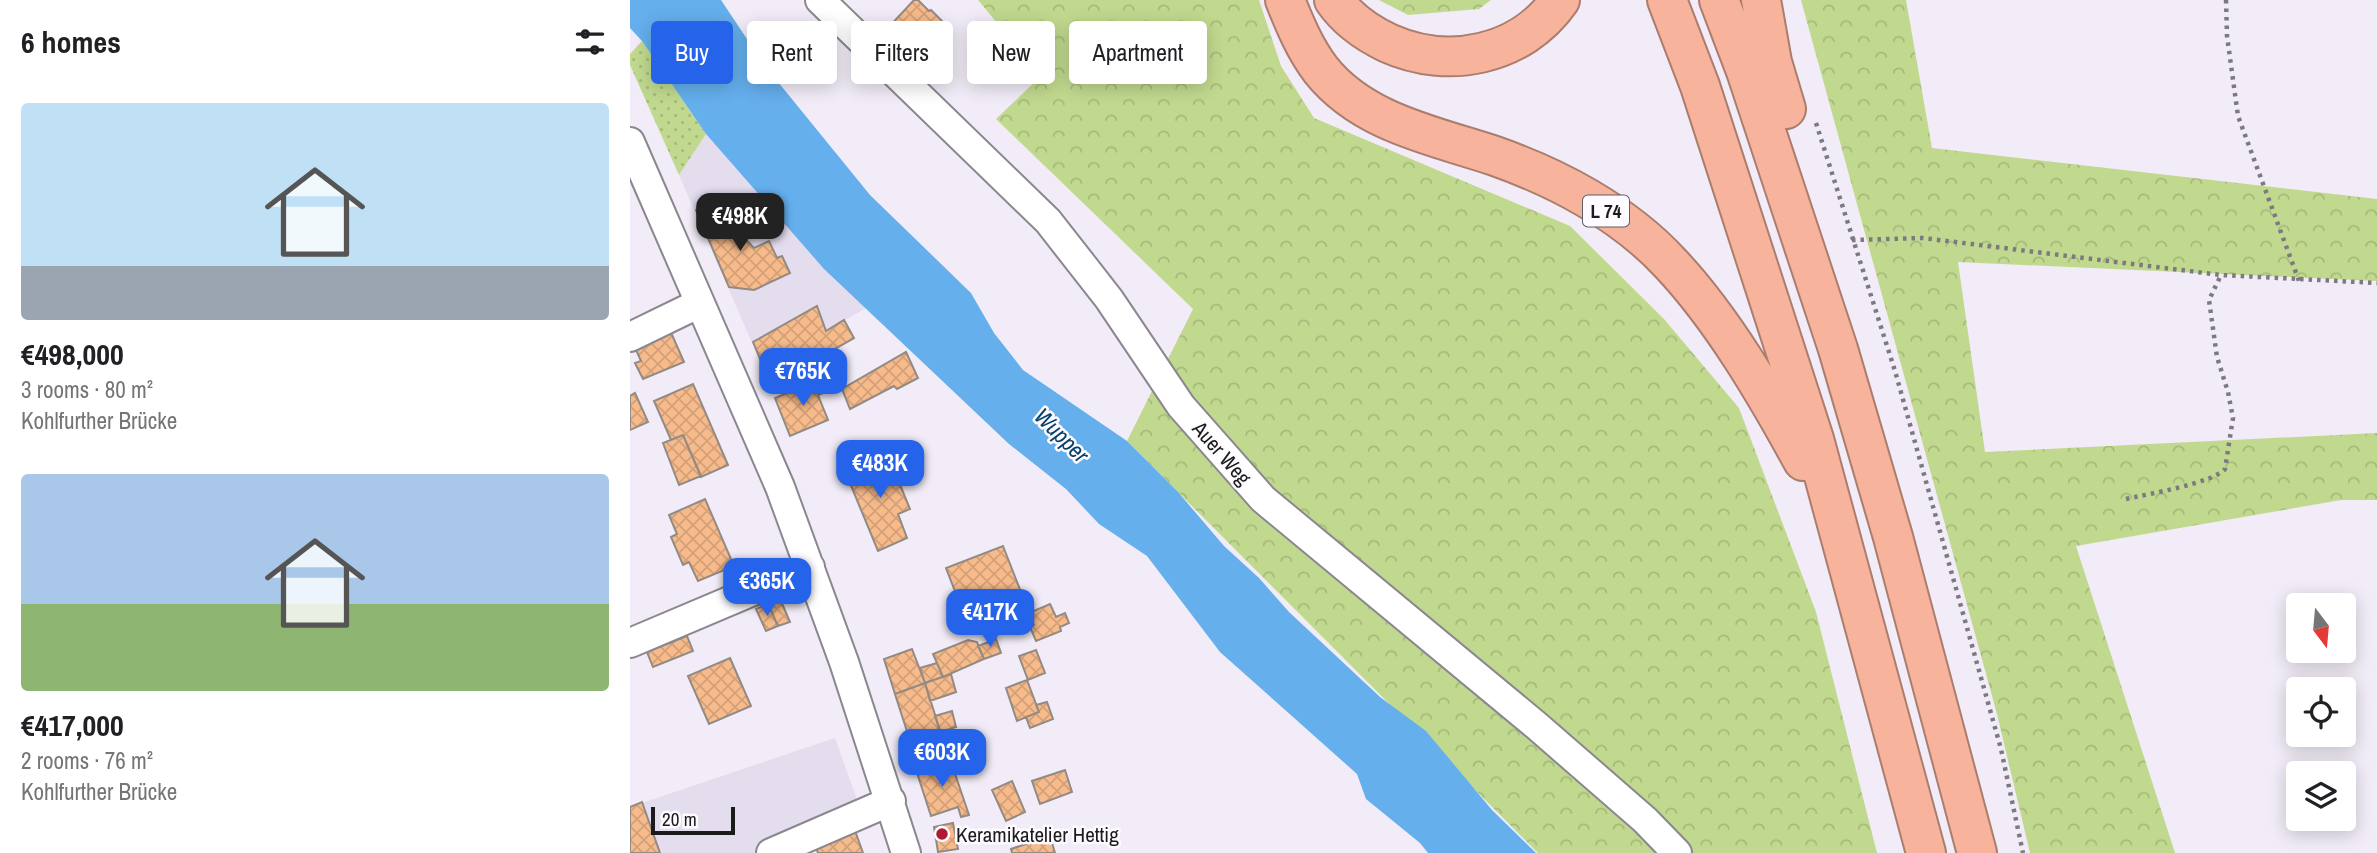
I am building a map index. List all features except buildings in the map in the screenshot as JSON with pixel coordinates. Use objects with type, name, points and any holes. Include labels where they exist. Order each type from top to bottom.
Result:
[{"type":"highway","name":"L 74","points":[[1285,0],[1307,49],[1322,71],[1341,91],[1377,114],[1410,129],[1495,156],[1555,181],[1587,198],[1627,225],[1669,261],[1700,298],[1780,419],[1840,529]]},
{"type":"highway","points":[[1334,0],[1353,21],[1372,36],[1432,57],[1450,58],[1474,55],[1509,44],[1535,27],[1560,0]]},
{"type":"highway","name":"L 74","points":[[1667,0],[1700,86],[1770,298],[1840,529],[1926,853]]},
{"type":"highway","points":[[1719,0],[1746,71],[1818,290],[1893,537],[1977,853]]},
{"type":"highway","points":[[1761,0],[1772,62],[1804,171],[1818,290]]},
{"type":"street","name":"Auer Weg","points":[[820,0],[1048,221],[1109,299],[1181,406],[1263,499],[1537,726],[1645,820],[1677,853]]},
{"type":"street","points":[[633,155],[780,486],[891,801],[906,853]]},
{"type":"street","points":[[630,337],[700,303]]},
{"type":"street","points":[[630,643],[810,567]]},
{"type":"street","points":[[771,853],[891,801]]},
{"type":"path","points":[[2226,0],[2227,36],[2238,116],[2299,281]]},
{"type":"path","points":[[1813,113],[1895,372],[2001,749],[2023,853]]},
{"type":"path","points":[[1852,240],[1923,238],[2221,275],[2377,283]]},
{"type":"path","points":[[2126,499],[2207,480],[2225,469],[2233,418],[2217,358],[2209,300],[2221,275]]},
{"type":"shaded area","points":[[706,134],[824,269],[866,308],[763,368],[679,175]]},
{"type":"shaded area","points":[[835,738],[865,822],[792,853],[630,853],[630,807]]},
{"type":"green space","points":[[978,0],[1259,0],[1281,66],[1314,118],[1570,226],[1664,319],[1739,408],[1816,612],[1877,853],[1538,853],[1127,441],[1193,309],[996,119],[1033,84],[1055,84],[1055,21],[995,21]]},
{"type":"green space","points":[[1379,0],[1491,0],[1479,9],[1408,15]]},
{"type":"green space","points":[[1801,0],[1906,0],[1932,148],[2377,199],[2377,281],[1958,262],[1985,452],[2377,433],[2377,500],[2341,500],[2076,546],[2175,853],[2030,853],[1997,714]]},
{"type":"green space","points":[[642,41],[651,54],[651,84],[672,84],[706,134],[679,175],[630,65],[630,54]]},
{"type":"water","name":"Wupper","points":[[630,0],[721,0],[747,39],[747,84],[780,84],[870,195],[971,293],[994,333],[1023,370],[1127,441],[1289,612],[1380,697],[1426,731],[1492,810],[1536,853],[1428,853],[1420,843],[1366,799],[1357,774],[1220,652],[1147,556],[1099,524],[1066,489],[1009,444],[824,269],[706,134],[672,84],[733,84],[733,21],[651,21],[651,54],[630,28]]},
{"type":"place","name":"Keramikatelier Hettig","points":[[942,834]]}]
